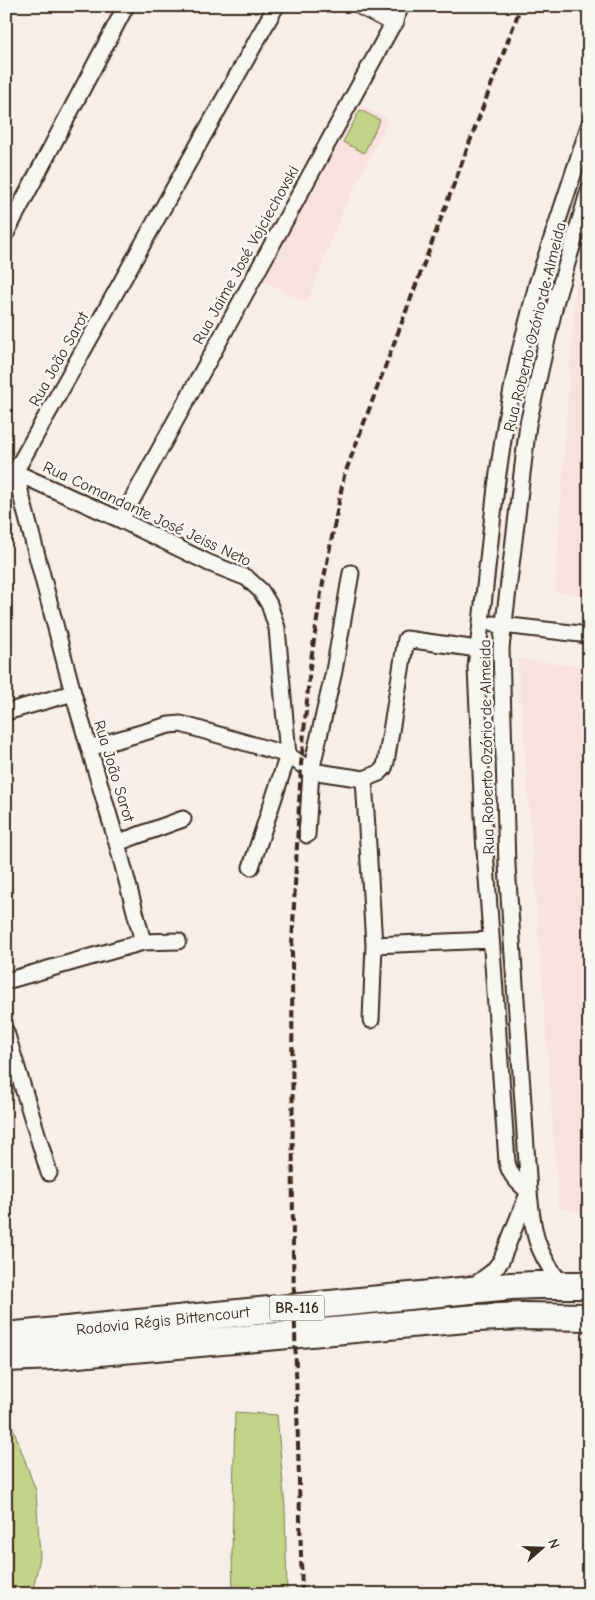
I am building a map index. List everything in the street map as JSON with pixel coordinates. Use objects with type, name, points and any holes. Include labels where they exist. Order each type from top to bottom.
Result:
[{"type":"highway","name":"Rodovia Régis Bittencourt","points":[[6,1336],[468,1290],[537,1284],[589,1285]]},
{"type":"highway","name":"Rodovia Régis Bittencourt","points":[[6,1358],[56,1356],[477,1318],[522,1316],[589,1317]]},
{"type":"street","points":[[6,233],[126,6]]},
{"type":"street","name":"Rua João Sarot","points":[[143,942],[117,843],[11,470],[276,6]]},
{"type":"street","points":[[363,6],[397,14]]},
{"type":"street","name":"Rua Jaime José Vojciechovski","points":[[121,520],[397,14]]},
{"type":"street","points":[[529,1192],[509,1172],[507,1162],[484,836],[476,684],[478,649],[496,487],[518,359],[537,284],[564,198],[584,153],[589,126]]},
{"type":"street","points":[[564,198],[586,197]]},
{"type":"street","name":"Rua Roberto Ozório de Almeida","points":[[562,1284],[542,1255],[536,1239],[529,1192],[506,836],[501,669],[503,625],[528,424],[542,357],[586,197]]},
{"type":"street","points":[[537,284],[560,288]]},
{"type":"street","points":[[506,420],[528,424]]},
{"type":"street","name":"Rua Comandante José Jeiss Neto","points":[[11,470],[121,520],[209,563],[247,578],[261,591],[269,604],[277,628],[288,756]]},
{"type":"street","points":[[487,568],[510,570]]},
{"type":"street","points":[[307,835],[311,771],[334,671],[351,573]]},
{"type":"street","points":[[482,623],[589,635]]},
{"type":"street","points":[[89,748],[169,725],[182,724],[288,756],[311,771],[364,779],[379,773],[384,768],[386,762],[406,639],[478,649]]},
{"type":"street","points":[[6,712],[73,693]]},
{"type":"street","points":[[251,867],[288,756]]},
{"type":"street","points":[[364,779],[374,945],[371,1020]]},
{"type":"street","name":"Rua João Sarot","points":[[117,843],[183,819]]},
{"type":"street","points":[[484,836],[506,836]]},
{"type":"street","points":[[374,945],[491,940]]},
{"type":"street","points":[[6,981],[143,942],[178,941]]},
{"type":"street","points":[[498,1024],[517,1025]]},
{"type":"street","points":[[6,1032],[49,1173]]},
{"type":"street","name":"Rua Roberto Ozório de Almeida","points":[[468,1290],[492,1272],[501,1261],[529,1192]]},
{"type":"shaded area","points":[[356,103],[389,120],[343,210],[307,303],[261,280]]},
{"type":"shaded area","points":[[589,252],[589,596],[555,592],[575,291]]},
{"type":"shaded area","points":[[518,659],[589,667],[589,1212],[559,1208]]},
{"type":"green space","points":[[360,110],[380,120],[364,153],[343,142]]},
{"type":"green space","points":[[235,1412],[277,1415],[285,1508],[287,1594],[233,1594]]},
{"type":"green space","points":[[6,1424],[12,1425],[36,1491],[40,1557],[32,1594],[6,1594]]},
{"type":"railway","points":[[302,1594],[293,1255],[292,945],[301,765],[310,667],[321,593],[344,476],[521,6]]}]
